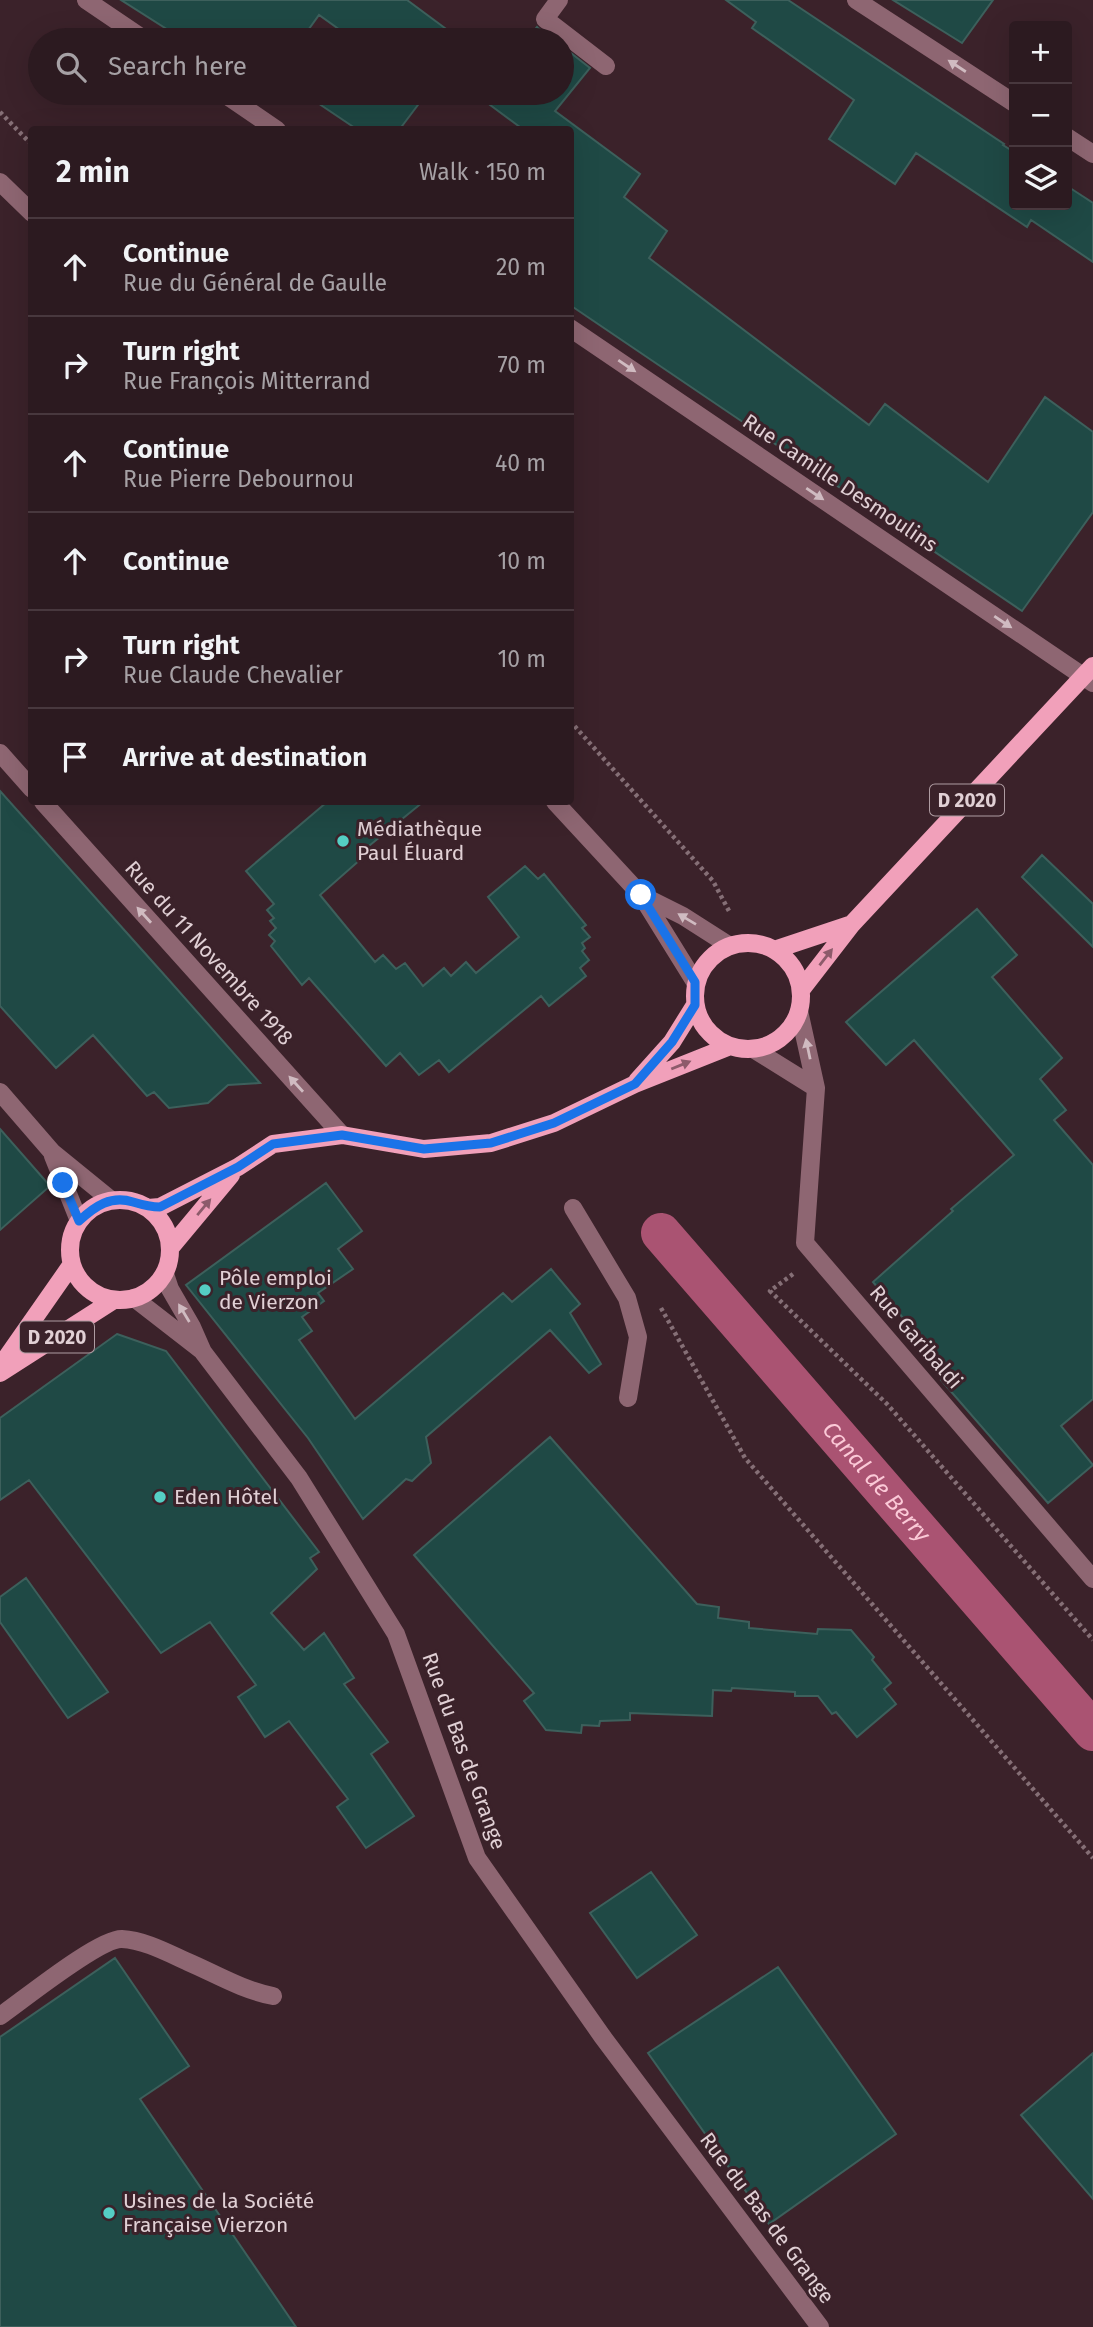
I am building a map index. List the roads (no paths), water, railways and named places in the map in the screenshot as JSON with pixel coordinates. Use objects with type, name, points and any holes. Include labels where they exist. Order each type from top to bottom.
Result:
[{"type":"main road","name":"D 2020","points":[[801,990],[852,924],[1090,675]]},
{"type":"main road","name":"D 2020","points":[[774,950],[852,924]]},
{"type":"main road","points":[[238,1167],[171,1248],[165,1274],[153,1289],[134,1298],[114,1300],[96,1294],[81,1281],[72,1264],[70,1242],[79,1221],[93,1207],[111,1200],[130,1201],[148,1208],[160,1207],[238,1167],[273,1144],[342,1135],[424,1149],[491,1143],[554,1123],[635,1084],[728,1047],[755,1050],[783,1037],[799,1011],[801,990],[792,967],[774,950],[753,943],[730,946],[709,960],[695,982],[695,1005],[706,1030],[728,1047]]},
{"type":"main road","points":[[635,1084],[672,1042],[695,1005]]},
{"type":"main road","points":[[148,1208],[165,1227],[171,1248]]},
{"type":"main road","name":"D 2020","points":[[0,1367],[72,1264]]},
{"type":"main road","name":"D 2020","points":[[0,1373],[114,1300]]},
{"type":"street","points":[[86,0],[127,28]]},
{"type":"street","points":[[557,28],[545,19],[559,0]]},
{"type":"street","points":[[856,0],[1009,100]]},
{"type":"street","points":[[574,41],[606,66]]},
{"type":"street","points":[[241,105],[271,126]]},
{"type":"street","points":[[1072,140],[1093,154]]},
{"type":"street","points":[[0,183],[28,209]]},
{"type":"street","name":"Rue Camille Desmoulins","points":[[574,331],[1090,675]]},
{"type":"street","points":[[0,753],[28,784]]},
{"type":"street","name":"Rue du 11 Novembre 1918","points":[[46,805],[342,1135]]},
{"type":"street","points":[[558,805],[641,895],[695,982]]},
{"type":"street","points":[[641,895],[683,916],[730,946]]},
{"type":"street","name":"Rue Garibaldi","points":[[799,1011],[816,1088],[805,1243],[1093,1579]]},
{"type":"street","points":[[755,1050],[816,1088]]},
{"type":"street","points":[[0,1092],[52,1153],[111,1200]]},
{"type":"street","points":[[52,1153],[79,1221]]},
{"type":"street","points":[[573,1208],[627,1297],[638,1337],[628,1398]]},
{"type":"street","name":"Rue du Bas de Grange","points":[[165,1274],[203,1352],[299,1478],[396,1634],[477,1858],[602,2036],[820,2327]]},
{"type":"street","name":"Rue du Bas de Grange","points":[[134,1298],[203,1352]]},
{"type":"street","points":[[0,2016],[98,1946],[120,1938],[144,1944],[187,1961],[250,1992],[273,1996]]},
{"type":"waterway","name":"Canal de Berry","points":[[661,1233],[1093,1731]]},
{"type":"place","name":"Médiathèque Paul Éluard","points":[[343,841]]},
{"type":"place","name":"Pôle emploi de Vierzon","points":[[205,1290]]},
{"type":"place","name":"Eden Hôtel","points":[[160,1497]]},
{"type":"place","name":"Usines de la Société Française Vierzon","points":[[109,2213]]}]
